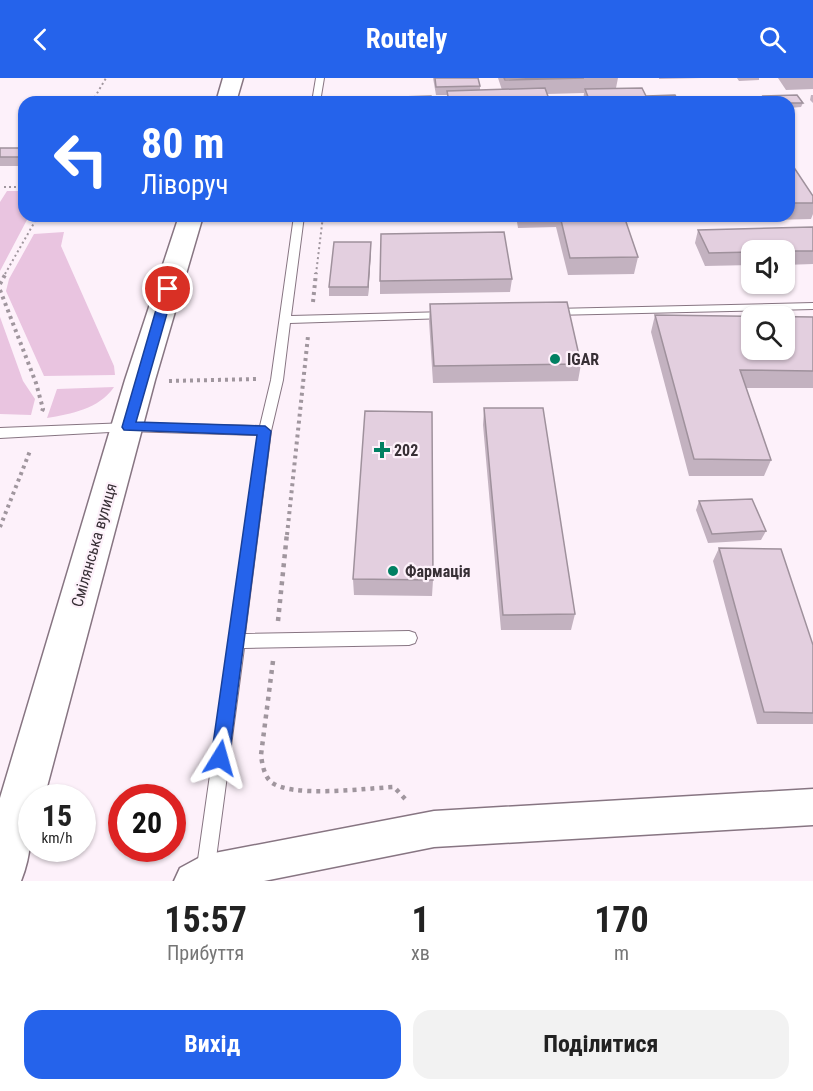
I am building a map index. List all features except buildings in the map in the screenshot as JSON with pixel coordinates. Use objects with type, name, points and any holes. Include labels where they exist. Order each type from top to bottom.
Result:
[{"type":"main road","points":[[227,96],[233,78]]},
{"type":"main road","name":"Смілянська вулиця","points":[[0,875],[140,380],[188,222]]},
{"type":"street","points":[[200,879],[434,829],[813,807]]},
{"type":"lane","points":[[317,96],[320,78]]},
{"type":"lane","points":[[200,879],[265,431],[277,380],[299,222]]},
{"type":"lane","points":[[538,313],[813,306]]},
{"type":"lane","points":[[284,320],[454,315]]},
{"type":"lane","points":[[0,434],[128,427],[265,431]]},
{"type":"lane","points":[[236,641],[409,638]]},
{"type":"path","points":[[96,96],[106,78]]},
{"type":"path","points":[[4,187],[18,187]]},
{"type":"path","points":[[0,284],[35,222]]},
{"type":"path","points":[[322,222],[261,755],[262,764],[270,781],[293,792],[394,787],[434,829]]},
{"type":"path","points":[[0,290],[36,382],[43,409],[33,432],[34,443],[0,527]]},
{"type":"path","points":[[169,381],[277,380]]},
{"type":"shaded area","points":[[7,191],[18,191],[18,222],[26,222],[0,271],[0,202]]},
{"type":"shaded area","points":[[64,232],[61,246],[114,366],[115,375],[44,376],[6,291],[9,279],[34,234]]},
{"type":"shaded area","points":[[0,317],[23,381],[35,399],[31,415],[0,414]]},
{"type":"shaded area","points":[[114,387],[101,401],[93,405],[75,412],[47,418],[57,389]]},
{"type":"place","name":"IGAR","points":[[555,359]]},
{"type":"place","name":"202","points":[[382,450]]},
{"type":"place","name":"Фармація","points":[[393,571]]},
{"type":"route","points":[[168,289],[128,427],[265,431],[220,758]]}]
